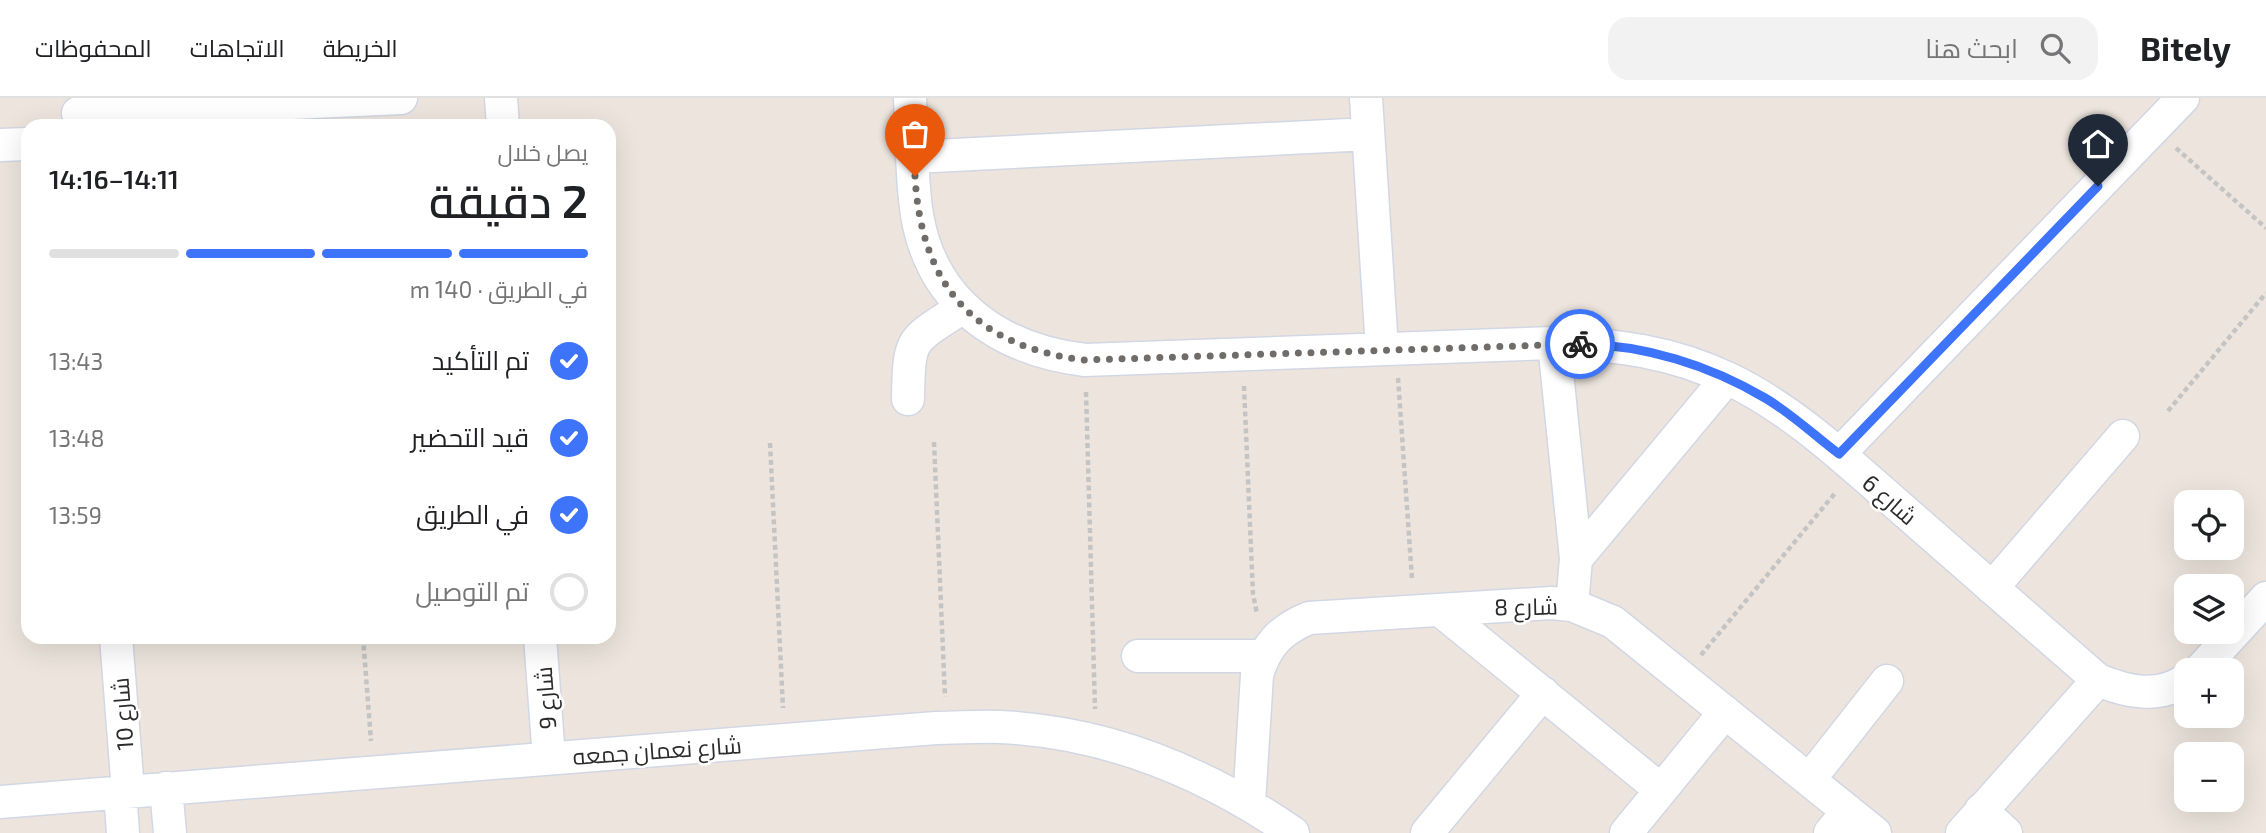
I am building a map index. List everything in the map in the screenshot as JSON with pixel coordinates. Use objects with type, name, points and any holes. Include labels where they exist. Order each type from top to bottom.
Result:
[{"type":"street","points":[[77,112],[401,98]]},
{"type":"street","points":[[501,98],[502,119]]},
{"type":"street","name":"شارع 6","points":[[910,98],[917,215],[926,248],[941,279],[963,307],[991,330],[1023,347],[1085,360],[1554,343],[1599,344],[1643,350],[1686,361],[1767,399],[1847,461],[2098,680],[2124,691],[2152,693],[2174,685]]},
{"type":"street","points":[[1366,98],[1389,349]]},
{"type":"street","points":[[1847,461],[2183,98]]},
{"type":"street","points":[[914,157],[1368,134]]},
{"type":"street","points":[[0,145],[21,144]]},
{"type":"street","points":[[908,399],[908,358],[913,344],[963,307]]},
{"type":"street","points":[[1554,343],[1576,559],[1572,605]]},
{"type":"street","points":[[1576,559],[1727,378]]},
{"type":"street","points":[[1992,588],[2123,436]]},
{"type":"street","points":[[2211,658],[2266,598]]},
{"type":"street","name":"شارع 8","points":[[1268,647],[1290,626],[1309,618],[1551,603],[1572,605],[1613,622],[1809,780],[1839,822],[1875,833]]},
{"type":"street","points":[[1427,610],[1543,693],[1661,790]]},
{"type":"street","name":"شارع 10","points":[[117,644],[124,792],[123,833]]},
{"type":"street","name":"شارع 9","points":[[541,644],[549,758]]},
{"type":"street","points":[[1138,656],[1268,647],[1257,676],[1249,803]]},
{"type":"street","points":[[2006,833],[1972,821],[2098,680]]},
{"type":"street","points":[[1809,780],[1887,681]]},
{"type":"street","points":[[1427,833],[1543,693]]},
{"type":"street","points":[[1626,833],[1724,712]]},
{"type":"street","name":"شارع نعمان جمعه","points":[[0,802],[784,740],[946,728],[999,727],[1063,734],[1096,741],[1185,770],[1249,803],[1293,833]]},
{"type":"street","points":[[166,788],[170,833]]},
{"type":"path","points":[[2154,128],[2266,228]]},
{"type":"path","points":[[2168,411],[2266,293]]},
{"type":"path","points":[[1389,349],[1427,610]]},
{"type":"path","points":[[1242,354],[1253,594],[1268,647]]},
{"type":"path","points":[[1085,360],[1096,741]]},
{"type":"path","points":[[934,442],[946,728]]},
{"type":"path","points":[[770,443],[784,740]]},
{"type":"path","points":[[1682,678],[1847,461]]},
{"type":"path","points":[[364,644],[374,772]]},
{"type":"way so far","points":[[915,176],[917,215],[926,248],[941,279],[963,307],[991,330],[1023,347],[1058,356],[1085,360],[1580,344]]},
{"type":"route","points":[[1580,344],[1643,350],[1686,361],[1727,378],[1767,399],[1839,454],[2098,186]]}]
